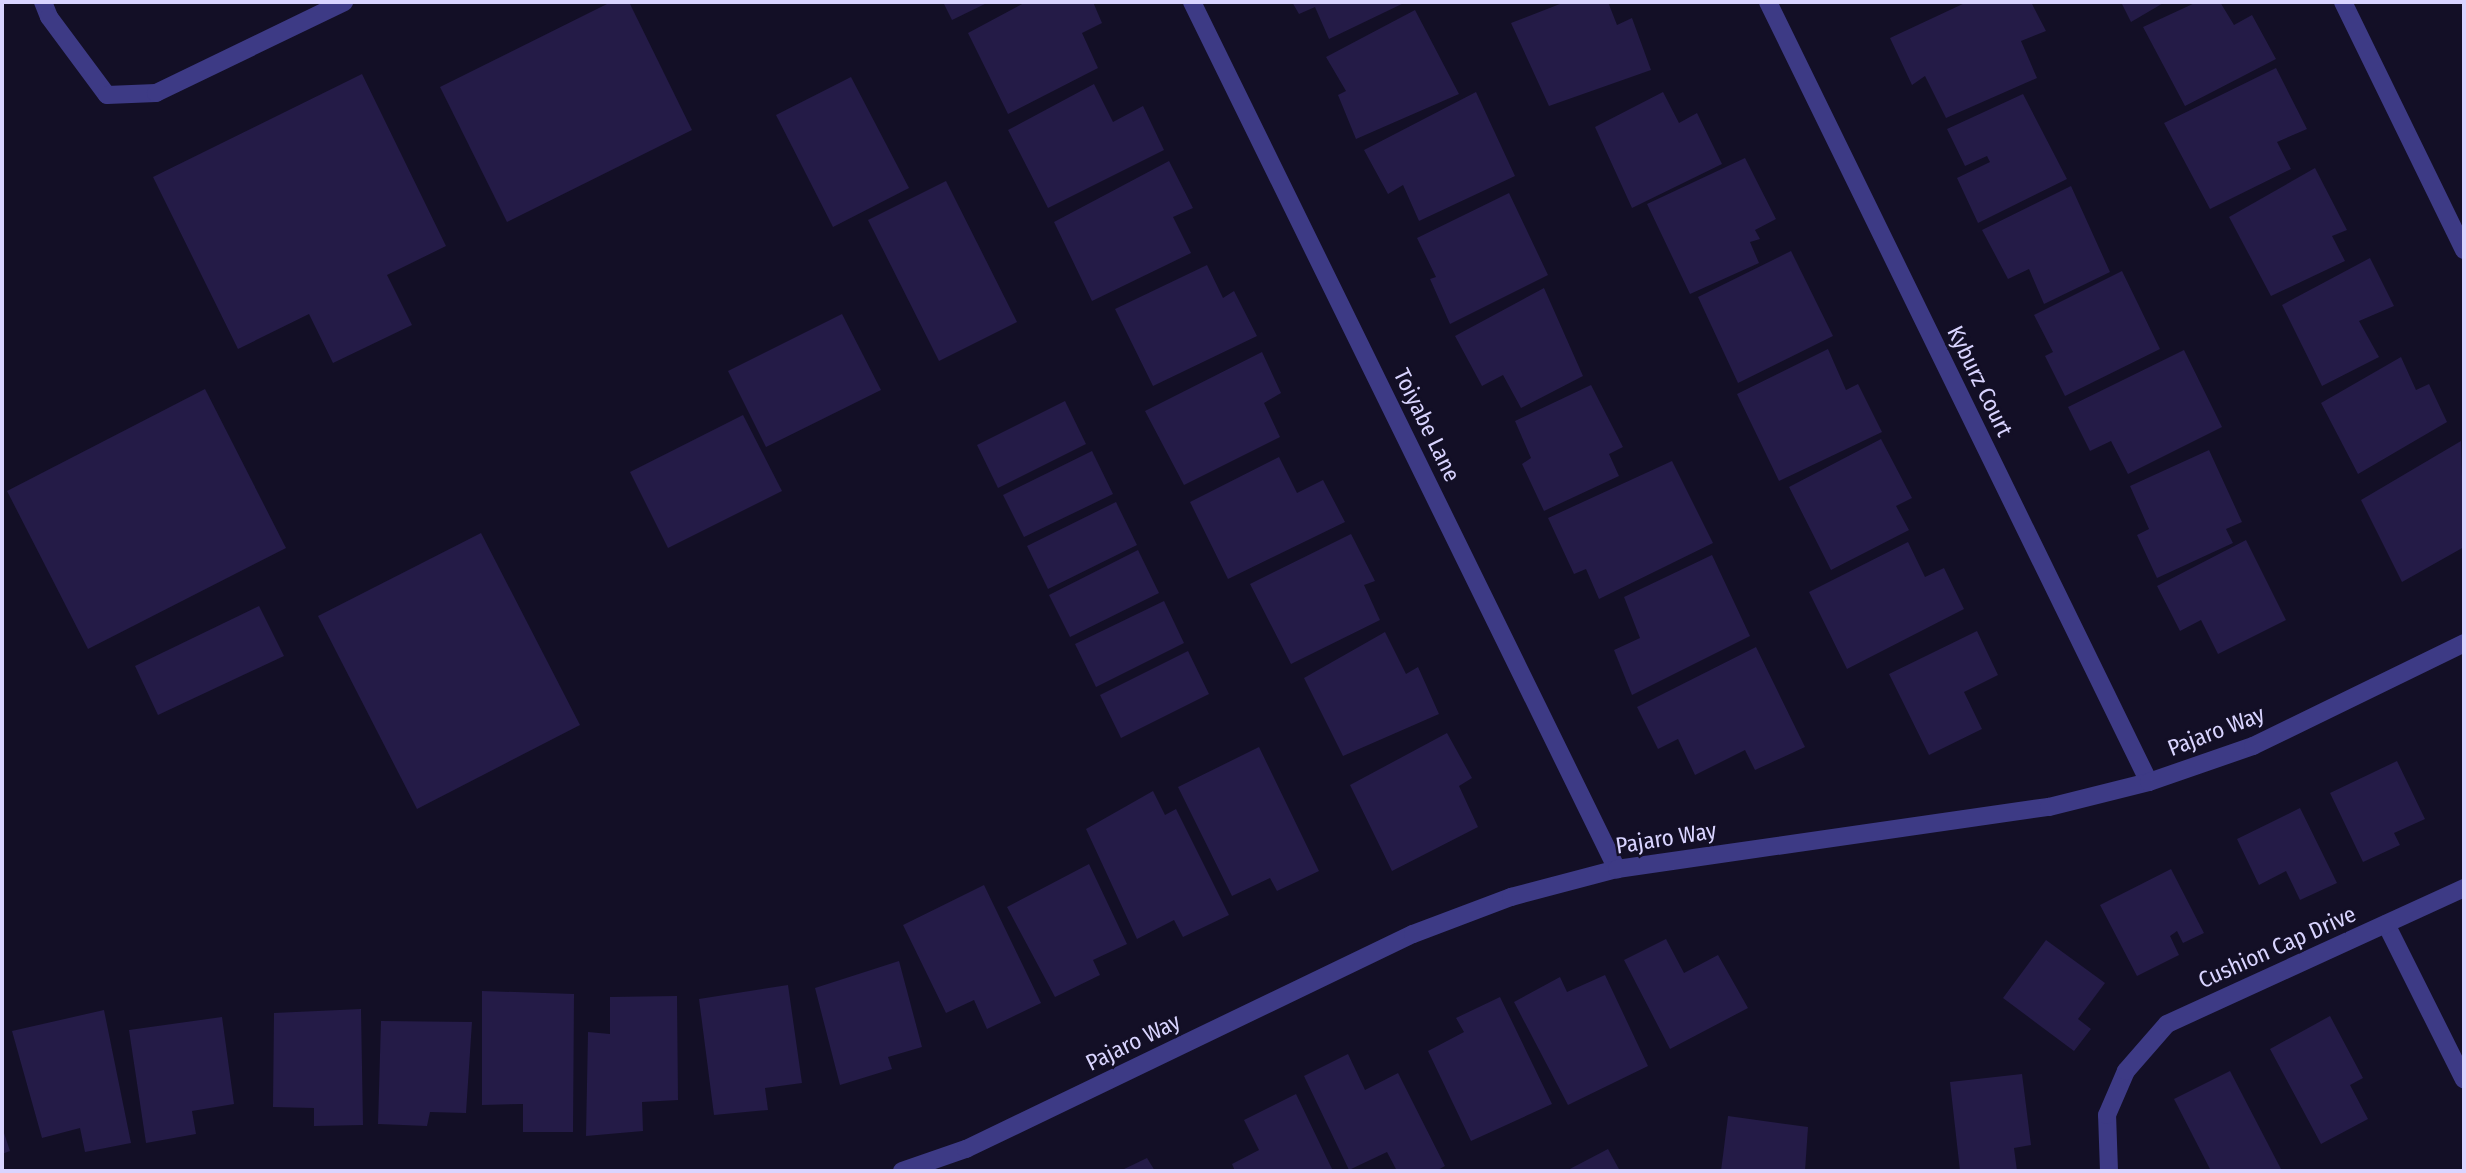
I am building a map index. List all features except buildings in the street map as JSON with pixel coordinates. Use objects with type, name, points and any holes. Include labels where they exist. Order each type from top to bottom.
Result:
[{"type":"street","points":[[43,2],[49,17],[107,95],[156,93],[344,2]]},
{"type":"street","name":"Toiyabe Lane","points":[[1192,2],[1617,869]]},
{"type":"street","name":"Kyburz Court","points":[[1768,2],[2149,782]]},
{"type":"street","points":[[2343,2],[2464,250]]},
{"type":"street","name":"Pajaro Way","points":[[902,1171],[966,1149],[1413,934],[1511,897],[1617,869],[2049,807],[2149,782],[2253,746],[2464,643]]},
{"type":"street","name":"Cushion Cap Drive","points":[[2109,1171],[2107,1115],[2126,1071],[2167,1024],[2464,888]]},
{"type":"street","points":[[2386,924],[2464,1080]]}]
